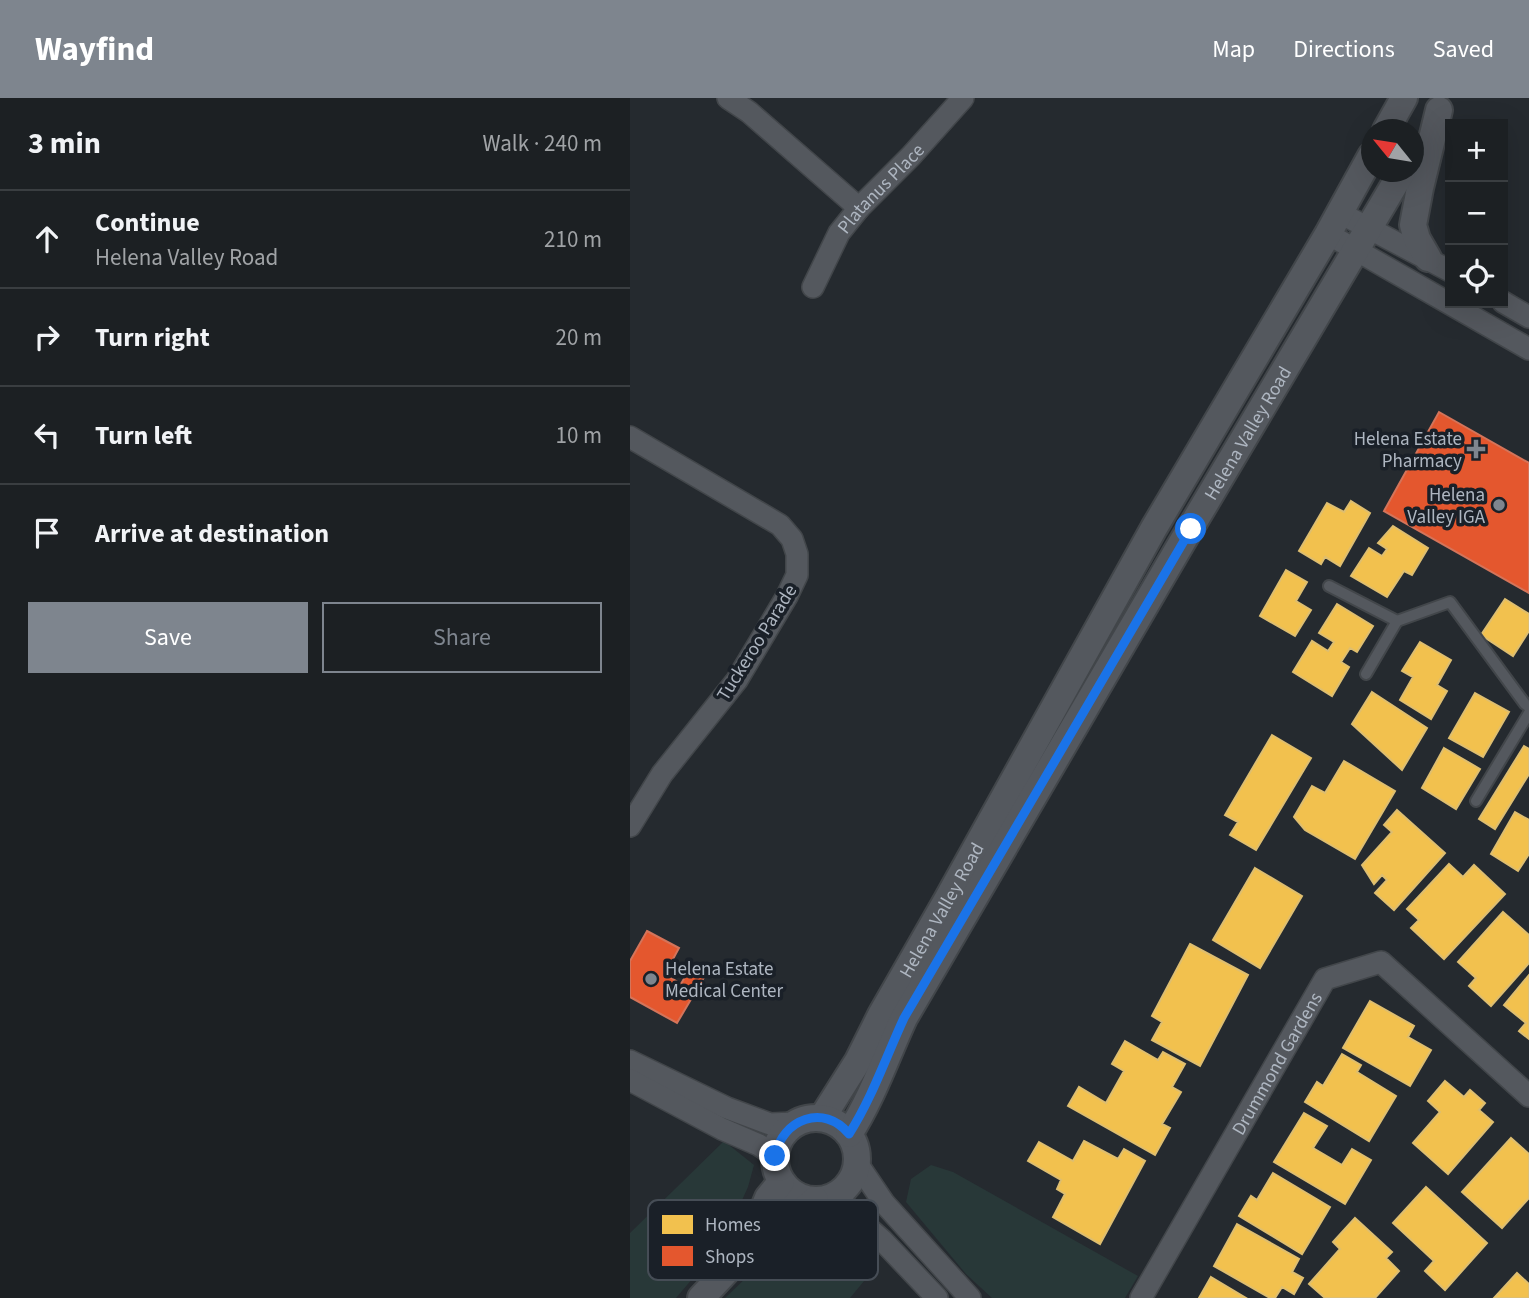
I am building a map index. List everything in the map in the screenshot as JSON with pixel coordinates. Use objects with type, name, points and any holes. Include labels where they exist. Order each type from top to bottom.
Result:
[{"type":"street","points":[[728,98],[749,112],[859,208]]},
{"type":"street","name":"Platanus Place","points":[[813,287],[839,233],[859,208],[963,98]]},
{"type":"street","points":[[1392,119],[1404,98]]},
{"type":"street","points":[[1424,134],[1442,104]]},
{"type":"street","points":[[1439,265],[1417,239],[1413,225],[1442,104]]},
{"type":"street","name":"Helena Valley Road","points":[[822,1118],[858,1061],[881,1015],[1154,528],[1361,174]]},
{"type":"street","name":"Helena Valley Road","points":[[849,1134],[866,1108],[904,1018],[1396,182]]},
{"type":"street","points":[[1334,224],[1362,239],[1529,349]]},
{"type":"street","points":[[1362,239],[1439,265]]},
{"type":"street","points":[[1508,305],[1529,317]]},
{"type":"street","name":"Tuckeroo Parade","points":[[630,437],[780,525],[792,539],[797,554],[797,575],[737,680],[662,774],[630,827]]},
{"type":"street","name":"Drummond Gardens","points":[[1141,1298],[1325,979],[1381,962],[1529,1096]]},
{"type":"street","points":[[630,1060],[727,1108],[770,1124],[795,1124],[822,1118],[841,1125],[856,1147],[856,1170],[847,1187],[821,1200]]},
{"type":"street","points":[[630,1080],[722,1129],[759,1145],[796,1195],[825,1197],[830,1200]]},
{"type":"street","points":[[767,1200],[778,1169],[777,1146],[795,1124]]},
{"type":"street","points":[[857,1163],[884,1203],[970,1298]]},
{"type":"street","points":[[878,1236],[937,1298]]},
{"type":"street","points":[[701,1298],[718,1280]]},
{"type":"lane","points":[[1329,586],[1397,621]]},
{"type":"lane","points":[[1366,674],[1397,621],[1450,602],[1529,707]]},
{"type":"lane","points":[[1476,801],[1529,713]]},
{"type":"shaded area","points":[[724,1141],[754,1165],[742,1200],[664,1200]]},
{"type":"shaded area","points":[[931,1165],[953,1172],[1138,1276],[1125,1298],[992,1298],[966,1274],[906,1202],[911,1179]]},
{"type":"shaded area","points":[[648,1215],[648,1280],[691,1280],[676,1298],[630,1298],[630,1233]]},
{"type":"shaded area","points":[[744,1280],[865,1280],[850,1298],[725,1298]]},
{"type":"building: Homes","points":[[1351,501],[1370,513],[1340,566],[1325,557],[1321,564],[1299,551],[1327,503],[1344,512]]},
{"type":"building: Homes","points":[[1393,526],[1428,548],[1412,575],[1404,571],[1387,597],[1351,576],[1369,548],[1382,556],[1387,549],[1378,543]]},
{"type":"building: Homes","points":[[1286,570],[1307,582],[1296,601],[1311,610],[1295,636],[1260,616]]},
{"type":"building: Homes","points":[[1505,599],[1529,614],[1529,631],[1513,656],[1481,635]]},
{"type":"building: Homes","points":[[1337,604],[1373,626],[1357,652],[1350,648],[1341,662],[1349,667],[1332,696],[1293,672],[1312,641],[1328,651],[1334,642],[1319,633]]},
{"type":"building: Homes","points":[[1420,642],[1451,660],[1437,685],[1447,691],[1431,719],[1400,700],[1413,677],[1402,671]]},
{"type":"building: Homes","points":[[1372,692],[1427,728],[1402,770],[1352,724]]},
{"type":"building: Homes","points":[[1475,693],[1509,712],[1483,757],[1449,738]]},
{"type":"building: Homes","points":[[1272,735],[1311,758],[1256,850],[1230,835],[1238,822],[1225,815]]},
{"type":"building: Homes","points":[[1524,746],[1529,749],[1529,774],[1495,829],[1479,819]]},
{"type":"building: Homes","points":[[1444,748],[1480,769],[1456,809],[1422,788]]},
{"type":"building: Homes","points":[[1344,761],[1395,791],[1355,859],[1305,830],[1294,817],[1312,786],[1325,793]]},
{"type":"building: Homes","points":[[1397,810],[1445,853],[1394,910],[1375,893],[1387,880],[1382,875],[1374,884],[1362,865],[1392,832],[1384,825]]},
{"type":"building: Homes","points":[[1515,812],[1529,820],[1529,854],[1518,871],[1491,854]]},
{"type":"building: Homes","points":[[1449,864],[1463,877],[1474,865],[1505,894],[1444,959],[1411,928],[1419,920],[1407,909]]},
{"type":"building: Homes","points":[[1255,868],[1302,896],[1260,968],[1213,940]]},
{"type":"building: Homes","points":[[1503,912],[1529,935],[1529,963],[1491,1006],[1469,986],[1476,978],[1458,962]]},
{"type":"building: Homes","points":[[1190,944],[1248,975],[1200,1066],[1152,1040],[1162,1022],[1152,1016]]},
{"type":"building: Homes","points":[[1529,975],[1529,1039],[1519,1031],[1526,1023],[1504,1005]]},
{"type":"building: Homes","points":[[1370,1001],[1414,1026],[1408,1037],[1431,1050],[1410,1086],[1343,1048]]},
{"type":"building: Homes","points":[[1125,1041],[1158,1060],[1163,1052],[1185,1064],[1172,1087],[1181,1092],[1162,1124],[1170,1128],[1155,1155],[1068,1106],[1079,1087],[1106,1103],[1124,1071],[1112,1064]]},
{"type":"building: Homes","points":[[1342,1054],[1361,1065],[1357,1072],[1396,1096],[1369,1141],[1305,1102],[1317,1082],[1323,1086]]},
{"type":"building: Homes","points":[[1445,1081],[1464,1097],[1470,1090],[1485,1103],[1479,1110],[1493,1122],[1448,1174],[1413,1143],[1440,1112],[1428,1101]]},
{"type":"building: Homes","points":[[1304,1113],[1327,1126],[1313,1148],[1342,1165],[1352,1149],[1371,1160],[1345,1204],[1274,1162]]},
{"type":"building: Homes","points":[[1511,1138],[1529,1154],[1529,1198],[1502,1228],[1462,1192]]},
{"type":"building: Homes","points":[[1084,1141],[1118,1159],[1124,1149],[1145,1161],[1100,1244],[1053,1217],[1065,1194],[1057,1189],[1061,1180],[1028,1161],[1039,1142],[1073,1161]]},
{"type":"building: Homes","points":[[1273,1173],[1330,1207],[1302,1254],[1239,1216],[1251,1196],[1257,1200]]},
{"type":"building: Homes","points":[[1426,1187],[1487,1243],[1445,1290],[1425,1271],[1434,1261],[1393,1223]]},
{"type":"building: Homes","points":[[1355,1218],[1392,1252],[1386,1258],[1399,1271],[1375,1298],[1325,1298],[1309,1284],[1340,1249],[1333,1242]]},
{"type":"building: Homes","points":[[1237,1224],[1299,1259],[1292,1272],[1303,1278],[1294,1294],[1282,1287],[1275,1298],[1270,1298],[1214,1266]]},
{"type":"building: Homes","points":[[1517,1273],[1529,1284],[1529,1298],[1494,1298]]},
{"type":"building: Homes","points":[[1211,1277],[1246,1298],[1199,1298]]},
{"type":"building: Shops","points":[[1439,412],[1529,463],[1529,593],[1384,511]]},
{"type":"building: Shops","name":"Helena Estate Medical Center","points":[[647,931],[679,948],[665,974],[681,984],[691,966],[706,974],[677,1023],[630,997],[630,961]]},
{"type":"place","name":"Helena Estate Pharmacy","points":[[1476,449]]},
{"type":"place","name":"Helena Valley IGA","points":[[1499,505]]},
{"type":"place","name":"Helena Estate Medical Center","points":[[651,979]]},
{"type":"route","points":[[775,1156],[782,1137],[802,1121],[822,1118],[841,1125],[849,1134],[866,1108],[904,1018],[1191,529]]}]
